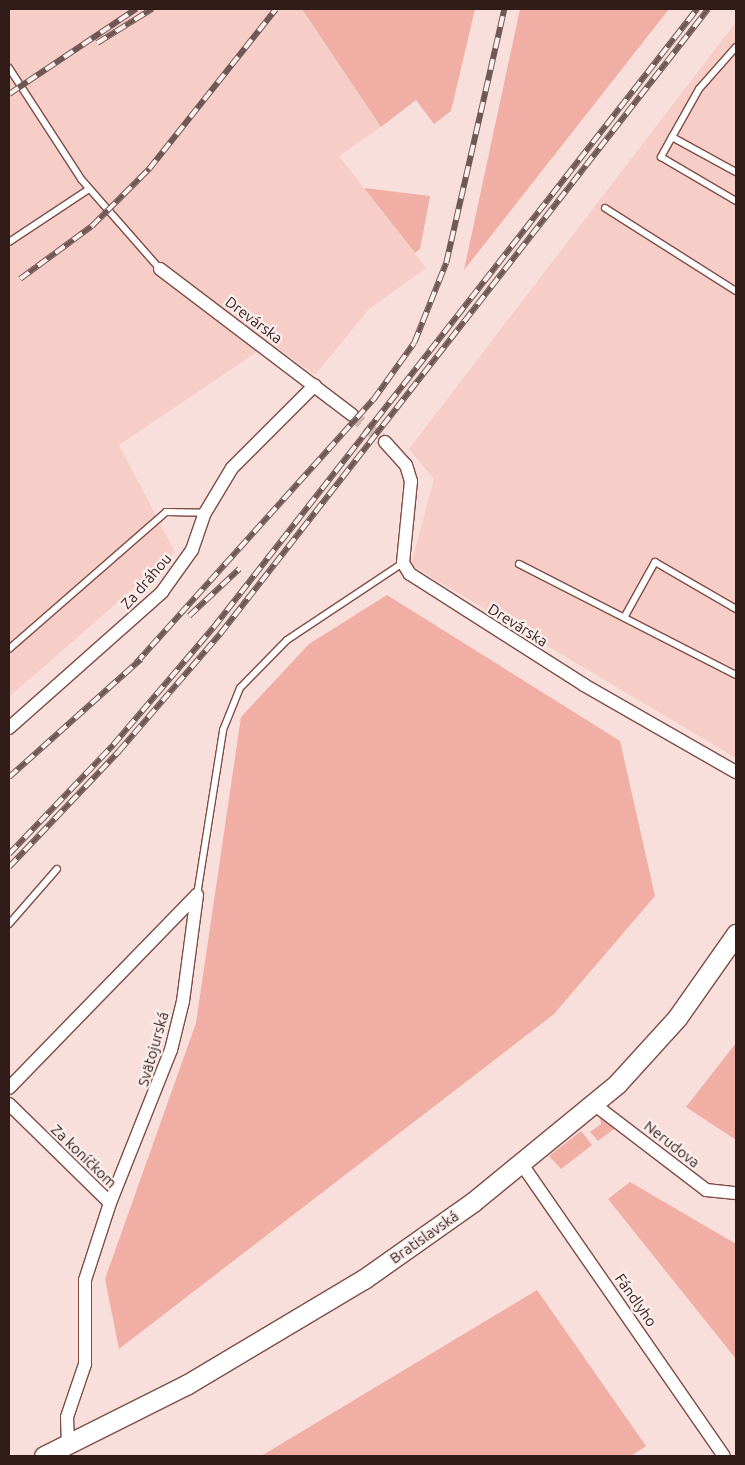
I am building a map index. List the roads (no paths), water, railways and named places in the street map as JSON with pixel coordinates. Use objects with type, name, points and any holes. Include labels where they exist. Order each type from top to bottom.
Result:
[{"type":"main road","name":"Bratislavská","points":[[44,1456],[186,1385],[364,1278],[521,1163],[595,1105],[677,1018],[736,934]]},
{"type":"street","name":"Drevárska","points":[[160,269],[352,415]]},
{"type":"street","name":"Za dráhou","points":[[9,728],[162,592],[192,550],[205,512],[232,468],[315,386]]},
{"type":"street","points":[[385,442],[406,465],[411,481],[403,563]]},
{"type":"street","name":"Drevárska","points":[[403,563],[410,574],[446,599],[736,772]]},
{"type":"street","points":[[9,1088],[197,895]]},
{"type":"street","name":"Svätojurská","points":[[110,1203],[171,1050],[183,1001],[197,895]]},
{"type":"street","name":"Za koníčkom","points":[[9,1104],[110,1203],[85,1280],[85,1364],[67,1417],[68,1445]]},
{"type":"street","name":"Nerudova","points":[[595,1105],[706,1190],[736,1193]]},
{"type":"street","name":"Fándlyho","points":[[521,1163],[724,1456]]},
{"type":"lane","points":[[736,47],[699,90],[661,157],[736,201]]},
{"type":"lane","points":[[9,68],[89,189],[160,269]]},
{"type":"lane","points":[[672,137],[736,172]]},
{"type":"lane","points":[[9,242],[89,189]]},
{"type":"lane","points":[[605,208],[736,291]]},
{"type":"lane","points":[[9,649],[166,512],[205,512]]},
{"type":"lane","points":[[625,616],[655,562],[736,609]]},
{"type":"lane","points":[[197,895],[223,730],[240,688],[287,640],[403,563]]},
{"type":"lane","points":[[518,564],[625,616],[736,675]]},
{"type":"lane","points":[[9,924],[57,868]]},
{"type":"tunnel","points":[[352,415],[385,442]]},
{"type":"railway","points":[[9,94],[136,9]]},
{"type":"railway","points":[[97,43],[152,9]]},
{"type":"railway","points":[[20,279],[92,226],[149,169],[276,9]]},
{"type":"railway","points":[[136,663],[373,400],[414,343],[446,263],[504,9]]},
{"type":"railway","points":[[9,854],[113,745],[213,628],[697,9]]},
{"type":"railway","points":[[9,867],[119,751],[220,634],[708,9]]},
{"type":"railway","points":[[189,616],[239,569]]},
{"type":"railway","points":[[9,777],[141,659]]}]
